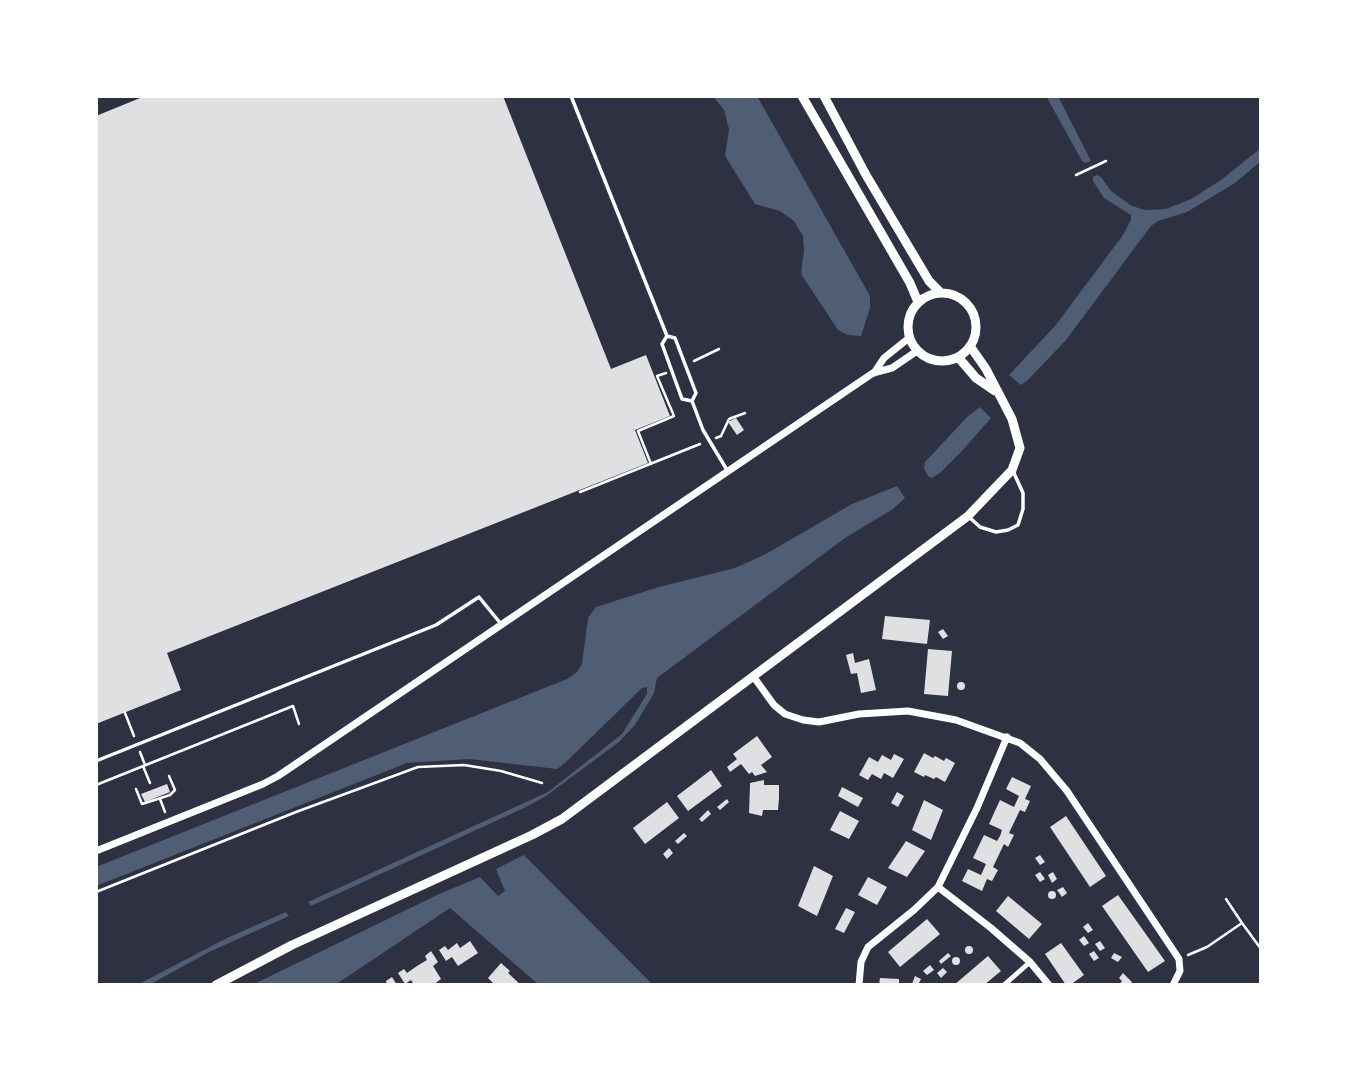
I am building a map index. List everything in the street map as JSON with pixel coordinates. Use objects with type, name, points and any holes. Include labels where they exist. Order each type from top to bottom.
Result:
[{"type":"street","points":[[802,96],[910,283],[918,302]]},
{"type":"street","points":[[824,96],[866,175],[929,281],[940,292]]},
{"type":"street","points":[[940,292],[953,294],[964,300],[972,310],[976,322],[975,335],[970,346],[958,357],[937,361],[917,351],[909,338],[907,325],[910,312],[918,302],[932,293],[940,292]]},
{"type":"street","points":[[873,373],[884,358],[909,338]]},
{"type":"street","points":[[215,985],[292,945],[562,819],[968,516],[1012,470],[1020,448],[1017,432],[986,369],[970,346]]},
{"type":"street","points":[[96,851],[278,776],[873,373],[892,368],[917,351]]},
{"type":"street","points":[[958,357],[976,378],[996,391]]},
{"type":"street","points":[[753,676],[774,705],[785,714],[803,720],[819,722],[859,714],[908,711],[956,720],[1020,743],[1040,759],[1067,791],[1179,958],[1180,971],[1173,985]]},
{"type":"street","points":[[859,985],[861,962],[868,947],[938,887],[968,828],[1007,737]]},
{"type":"street","points":[[938,887],[1030,962],[1049,985]]},
{"type":"street","points":[[1004,985],[1030,962]]},
{"type":"lane","points":[[571,96],[667,336]]},
{"type":"lane","points":[[667,336],[675,338],[696,393],[692,401],[708,441],[728,471]]},
{"type":"lane","points":[[667,336],[662,344],[682,399],[692,401]]},
{"type":"lane","points":[[968,516],[980,527],[996,531],[1008,530],[1018,525],[1023,509],[1023,493],[1012,470]]},
{"type":"lane","points":[[96,761],[436,625],[479,597],[501,624]]},
{"type":"path","points":[[1076,175],[1106,161]]},
{"type":"path","points":[[685,365],[719,349]]},
{"type":"path","points":[[651,464],[638,431],[674,416],[657,376],[671,370]]},
{"type":"path","points":[[580,492],[721,436],[729,419],[745,413]]},
{"type":"path","points":[[96,785],[293,706],[299,723]]},
{"type":"path","points":[[96,892],[418,767],[464,765],[501,771],[542,783]]},
{"type":"path","points":[[143,766],[150,783]]},
{"type":"path","points":[[136,789],[142,804],[160,799],[175,790],[169,776]]},
{"type":"path","points":[[160,799],[169,822]]},
{"type":"path","points":[[1226,900],[1261,949]]},
{"type":"path","points":[[1179,958],[1207,947],[1242,923]]},
{"type":"water","points":[[713,96],[757,96],[870,296],[870,308],[861,336],[848,335],[838,330],[801,274],[803,236],[794,221],[780,211],[755,204],[725,156],[729,129],[724,110]]},
{"type":"water","points":[[1046,96],[1058,96],[1091,161],[1082,161]]},
{"type":"water","points":[[1261,148],[1261,161],[1235,183],[1187,212],[1158,221],[1151,226],[1066,340],[1028,380],[1021,385],[1009,375],[1055,326],[1123,235],[1131,220],[1131,215],[1104,198],[1093,177],[1101,177],[1111,191],[1132,206],[1145,210],[1166,209],[1191,199],[1221,180]]},
{"type":"water","points":[[980,407],[991,418],[940,473],[929,477],[924,469],[925,462],[968,416]]},
{"type":"water","points":[[897,486],[905,498],[893,509],[845,538],[657,678],[654,693],[635,725],[619,742],[546,796],[526,807],[311,906],[308,902],[548,792],[622,734],[647,694],[647,687],[642,688],[557,769],[469,759],[407,763],[96,886],[96,867],[567,679],[576,673],[582,664],[588,618],[596,607],[659,587],[735,568],[764,555],[852,504]]},
{"type":"water","points":[[524,855],[653,985],[539,985],[450,908],[335,985],[252,985],[439,894],[480,877],[498,896],[505,891],[496,869]]},
{"type":"water","points":[[286,912],[289,916],[209,952],[149,985],[137,985],[227,938]]},
{"type":"building","points":[[145,96],[503,96],[611,369],[646,355],[670,416],[635,430],[648,463],[167,653],[181,690],[96,724],[96,116]]},
{"type":"building","points":[[736,418],[744,430],[737,435],[728,422]]},
{"type":"building","points":[[885,616],[930,620],[927,644],[882,639]]},
{"type":"building","points":[[943,629],[948,636],[943,639],[938,632]]},
{"type":"building","points":[[928,649],[952,651],[948,696],[924,694]]},
{"type":"building","points":[[853,653],[855,663],[869,659],[876,690],[861,693],[857,673],[851,674],[846,655]]},
{"type":"building","points":[[961,682],[965,686],[961,690],[957,686]]},
{"type":"building","points":[[757,736],[772,757],[761,765],[767,772],[755,776],[752,772],[749,774],[741,764],[730,772],[727,767],[737,759],[733,754]]},
{"type":"building","points":[[924,753],[955,763],[945,782],[914,772]]},
{"type":"building","points":[[894,754],[904,759],[893,778],[884,773],[881,779],[872,774],[868,780],[859,775],[869,757],[878,762],[882,755],[891,760]]},
{"type":"building","points":[[711,770],[722,786],[688,811],[677,796]]},
{"type":"building","points":[[1012,777],[1031,786],[1025,799],[1030,801],[1025,812],[1020,810],[1009,833],[1014,835],[1008,847],[1004,844],[993,867],[998,870],[992,881],[987,879],[982,891],[962,881],[968,869],[981,875],[986,864],[973,858],[984,835],[997,841],[1000,836],[1002,830],[989,824],[1000,800],[1014,807],[1019,796],[1006,789]]},
{"type":"building","points":[[764,780],[764,785],[779,785],[778,810],[763,810],[762,816],[749,813],[750,783]]},
{"type":"building","points":[[167,784],[170,792],[145,802],[141,794]]},
{"type":"building","points":[[842,787],[863,798],[858,807],[838,796]]},
{"type":"building","points":[[897,792],[904,796],[898,807],[891,803]]},
{"type":"building","points":[[727,799],[729,802],[720,810],[717,807]]},
{"type":"building","points":[[924,800],[943,810],[931,840],[912,830]]},
{"type":"building","points":[[667,802],[679,818],[645,844],[633,828]]},
{"type":"building","points":[[708,810],[711,814],[702,822],[699,819]]},
{"type":"building","points":[[840,811],[859,821],[849,839],[830,830]]},
{"type":"building","points":[[1066,816],[1106,876],[1090,887],[1050,827]]},
{"type":"building","points":[[684,833],[687,836],[678,844],[675,841]]},
{"type":"building","points":[[906,841],[925,851],[907,877],[888,868]]},
{"type":"building","points":[[669,848],[673,853],[667,859],[663,854]]},
{"type":"building","points":[[1040,855],[1045,862],[1040,865],[1035,858]]},
{"type":"building","points":[[814,866],[833,876],[817,916],[798,906]]},
{"type":"building","points":[[1040,872],[1045,879],[1040,882],[1035,875]]},
{"type":"building","points":[[1053,872],[1057,879],[1052,883],[1048,875]]},
{"type":"building","points":[[868,877],[887,887],[877,905],[858,895]]},
{"type":"building","points":[[1063,887],[1067,893],[1062,897],[1057,890]]},
{"type":"building","points":[[1052,891],[1056,895],[1052,899],[1048,895]]},
{"type":"building","points":[[1118,895],[1165,961],[1148,972],[1102,906]]},
{"type":"building","points":[[1008,896],[1042,924],[1029,939],[996,911]]},
{"type":"building","points":[[846,908],[855,912],[844,933],[835,929]]},
{"type":"building","points":[[927,919],[940,934],[900,967],[888,952]]},
{"type":"building","points":[[1088,923],[1093,930],[1088,933],[1083,927]]},
{"type":"building","points":[[1084,936],[1089,943],[1084,946],[1079,940]]},
{"type":"building","points":[[470,941],[478,953],[458,966],[452,957],[446,961],[439,950],[445,946],[448,950],[457,943],[460,948]]},
{"type":"building","points":[[1100,941],[1105,948],[1100,951],[1095,944]]},
{"type":"building","points":[[1061,943],[1084,975],[1070,985],[1066,985],[1045,954]]},
{"type":"building","points":[[969,946],[973,950],[969,954],[965,950]]},
{"type":"building","points":[[431,951],[438,962],[433,966],[441,979],[433,985],[414,985],[411,980],[405,984],[398,973],[404,969],[407,973],[427,960],[425,956]]},
{"type":"building","points":[[1094,951],[1099,958],[1094,961],[1089,954]]},
{"type":"building","points":[[948,953],[951,956],[941,964],[939,961]]},
{"type":"building","points":[[1114,953],[1122,957],[1118,962],[1111,958]]},
{"type":"building","points":[[988,956],[1001,971],[984,985],[954,985]]},
{"type":"building","points":[[956,957],[960,961],[956,965],[952,961]]},
{"type":"building","points":[[501,963],[521,985],[495,985],[488,978]]},
{"type":"building","points":[[930,965],[934,970],[927,975],[923,971]]},
{"type":"building","points":[[943,968],[947,972],[941,978],[937,973]]},
{"type":"building","points":[[1123,973],[1132,982],[1129,985],[1119,985],[1122,981],[1119,978]]},
{"type":"building","points":[[915,976],[921,979],[918,985],[912,984]]},
{"type":"building","points":[[392,977],[397,985],[387,985],[386,981]]},
{"type":"building","points":[[880,978],[899,979],[899,985],[879,985]]}]
